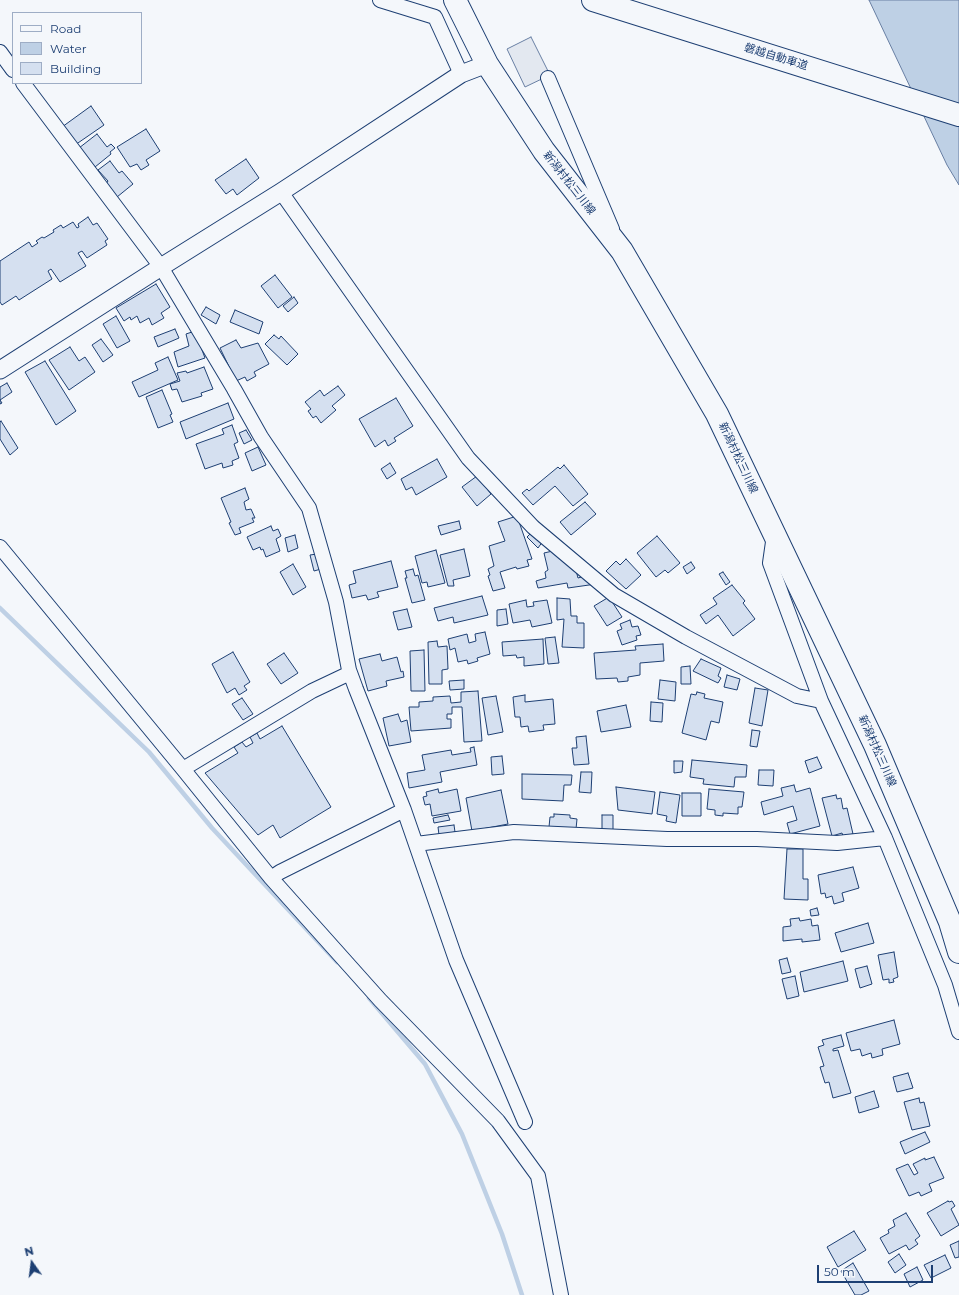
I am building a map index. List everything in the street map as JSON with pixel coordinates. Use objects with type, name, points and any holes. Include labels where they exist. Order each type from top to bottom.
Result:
[{"type":"main road","name":"新潟村松三川線","points":[[455,0],[487,64],[544,151],[622,251],[717,414],[875,744],[950,922],[959,952]]},
{"type":"main road","name":"磐越自動車道","points":[[593,0],[959,115]]},
{"type":"street","points":[[380,0],[435,17],[461,74]]},
{"type":"street","points":[[0,52],[12,69]]},
{"type":"street","points":[[0,370],[281,192],[461,74],[487,64]]},
{"type":"street","points":[[548,78],[622,251]]},
{"type":"street","points":[[24,84],[161,267],[261,437],[309,508],[336,602],[350,672],[404,810],[456,960],[525,1122]]},
{"type":"street","points":[[281,192],[468,458],[533,527],[614,595],[686,637],[797,696],[821,701]]},
{"type":"street","points":[[774,535],[770,563],[821,701],[885,838],[945,985],[959,1032]]},
{"type":"street","points":[[0,547],[271,878],[380,1000],[498,1121],[538,1176],[561,1295]]},
{"type":"street","points":[[183,769],[312,691],[350,672]]},
{"type":"street","points":[[271,878],[404,810]]},
{"type":"street","points":[[416,844],[514,832],[667,839],[757,839],[838,842],[885,838]]},
{"type":"shaded area","points":[[531,37],[550,75],[525,87],[507,49]]},
{"type":"water","points":[[869,0],[959,0],[959,185],[947,165]]},
{"type":"building","points":[[91,106],[104,125],[75,145],[62,127]]},
{"type":"building","points":[[146,129],[160,151],[146,160],[149,165],[141,170],[137,164],[130,167],[117,147]]},
{"type":"building","points":[[97,134],[107,147],[111,144],[115,148],[110,152],[111,154],[95,167],[79,148]]},
{"type":"building","points":[[246,159],[259,178],[237,195],[233,189],[226,194],[215,180]]},
{"type":"building","points":[[110,161],[119,173],[122,171],[133,184],[117,197],[106,184],[108,181],[98,170]]},
{"type":"building","points":[[88,217],[93,225],[97,223],[108,239],[105,241],[107,245],[87,258],[82,251],[78,253],[86,266],[60,282],[51,269],[48,271],[52,279],[19,300],[16,296],[2,305],[0,302],[0,261],[29,242],[32,247],[38,243],[36,241],[54,232],[53,230],[61,225],[63,228],[73,222],[77,228],[79,227],[78,224]]},
{"type":"building","points":[[275,275],[292,297],[278,308],[261,286]]},
{"type":"building","points":[[156,284],[170,307],[161,313],[164,318],[152,325],[149,318],[140,323],[137,316],[131,320],[130,317],[124,321],[116,308]]},
{"type":"building","points":[[294,297],[298,303],[288,312],[283,306]]},
{"type":"building","points":[[206,307],[220,315],[216,324],[201,315]]},
{"type":"building","points":[[235,310],[263,322],[259,334],[230,322]]},
{"type":"building","points":[[116,316],[130,341],[117,348],[103,324]]},
{"type":"building","points":[[175,329],[179,338],[158,347],[154,337]]},
{"type":"building","points":[[195,331],[205,358],[178,367],[174,352],[189,346],[186,334]]},
{"type":"building","points":[[274,335],[279,339],[281,336],[298,354],[287,365],[265,344]]},
{"type":"building","points":[[101,339],[113,355],[103,362],[92,345]]},
{"type":"building","points":[[236,340],[241,348],[258,343],[269,364],[254,372],[256,376],[247,381],[245,377],[236,381],[220,348]]},
{"type":"building","points":[[70,347],[79,361],[85,357],[95,372],[69,390],[49,360]]},
{"type":"building","points":[[168,357],[178,380],[139,397],[132,382],[158,370],[155,363]]},
{"type":"building","points":[[45,361],[76,411],[56,425],[25,372]]},
{"type":"building","points":[[204,367],[213,389],[201,393],[202,396],[182,402],[177,389],[172,390],[170,384],[180,381],[177,373],[186,371],[187,373]]},
{"type":"building","points":[[7,383],[12,392],[0,400],[0,387]]},
{"type":"building","points":[[338,386],[345,395],[332,406],[336,410],[321,423],[316,416],[313,418],[308,411],[311,409],[305,402],[320,390],[324,396]]},
{"type":"building","points":[[162,390],[172,414],[170,415],[173,422],[158,428],[146,397]]},
{"type":"building","points":[[396,398],[413,426],[394,438],[396,441],[388,446],[385,440],[375,447],[359,419]]},
{"type":"building","points":[[228,403],[234,419],[186,439],[180,422]]},
{"type":"building","points":[[1,421],[18,448],[10,455],[0,439]]},
{"type":"building","points":[[232,425],[238,442],[234,444],[239,458],[232,461],[233,465],[223,468],[222,463],[205,469],[196,444],[224,434],[222,429]]},
{"type":"building","points":[[246,430],[252,440],[244,444],[239,433]]},
{"type":"building","points":[[258,447],[266,465],[252,471],[245,453]]},
{"type":"building","points":[[437,459],[447,477],[416,495],[412,487],[406,490],[401,479]]},
{"type":"building","points":[[390,463],[396,473],[387,479],[381,469]]},
{"type":"building","points":[[564,465],[588,494],[573,506],[555,486],[533,505],[522,493],[527,489],[529,491],[558,467],[560,469]]},
{"type":"building","points":[[477,476],[491,494],[477,506],[462,487]]},
{"type":"building","points":[[245,488],[249,499],[244,502],[246,510],[251,509],[255,518],[252,518],[254,522],[239,528],[241,533],[235,535],[229,523],[231,522],[221,498]]},
{"type":"building","points":[[585,502],[596,514],[571,535],[560,522]]},
{"type":"building","points":[[517,516],[532,559],[527,560],[529,566],[517,569],[516,567],[500,572],[505,588],[493,591],[488,576],[490,575],[488,569],[494,566],[489,546],[505,541],[498,522]]},
{"type":"building","points":[[459,521],[461,529],[441,535],[438,526]]},
{"type":"building","points":[[271,526],[273,531],[278,529],[281,536],[276,539],[280,551],[266,557],[263,549],[261,550],[260,547],[253,550],[247,537]]},
{"type":"building","points":[[533,531],[543,541],[538,548],[527,537]]},
{"type":"building","points":[[295,535],[298,548],[288,552],[285,538]]},
{"type":"building","points":[[657,536],[680,563],[668,573],[665,570],[656,577],[637,553]]},
{"type":"building","points":[[464,549],[470,576],[453,580],[454,586],[448,586],[440,555]]},
{"type":"building","points":[[436,550],[445,583],[428,587],[427,582],[422,583],[415,556]]},
{"type":"building","points":[[557,550],[574,563],[578,578],[588,575],[596,584],[568,588],[567,583],[538,588],[536,581],[546,578],[545,572],[548,570],[544,553]]},
{"type":"building","points":[[317,554],[321,569],[314,571],[310,555]]},
{"type":"building","points":[[626,559],[641,575],[626,589],[606,571],[616,561],[620,565]]},
{"type":"building","points":[[391,561],[398,587],[377,592],[379,597],[368,600],[366,595],[352,598],[349,585],[356,583],[353,571]]},
{"type":"building","points":[[691,562],[695,568],[687,574],[683,567]]},
{"type":"building","points":[[293,564],[306,587],[293,595],[280,572]]},
{"type":"building","points":[[413,569],[415,576],[418,575],[425,600],[412,603],[405,578],[407,578],[405,571]]},
{"type":"building","points":[[723,572],[730,582],[726,585],[719,574]]},
{"type":"building","points":[[732,585],[745,601],[743,603],[755,619],[733,636],[718,615],[706,624],[700,615],[717,604],[713,598]]},
{"type":"building","points":[[482,596],[488,615],[454,623],[453,617],[438,621],[434,608]]},
{"type":"building","points":[[609,597],[622,617],[607,626],[594,606]]},
{"type":"building","points":[[557,598],[570,599],[571,616],[577,616],[577,623],[584,623],[584,648],[562,647],[564,619],[557,620]]},
{"type":"building","points":[[526,600],[527,607],[534,606],[533,602],[547,600],[552,623],[532,627],[530,620],[513,623],[509,604]]},
{"type":"building","points":[[407,609],[412,627],[398,630],[393,612]]},
{"type":"building","points":[[506,609],[508,624],[497,626],[497,610]]},
{"type":"building","points":[[630,620],[632,627],[638,626],[641,635],[636,636],[637,640],[622,645],[617,631],[622,629],[620,624]]},
{"type":"building","points":[[485,632],[490,654],[477,658],[478,661],[468,664],[467,660],[458,662],[455,648],[450,650],[448,639],[467,634],[469,643],[476,641],[475,634]]},
{"type":"building","points":[[555,637],[559,663],[548,664],[545,638]]},
{"type":"building","points":[[543,639],[544,664],[524,666],[524,657],[517,658],[516,655],[503,656],[502,642]]},
{"type":"building","points":[[437,641],[438,647],[447,646],[448,669],[442,670],[442,684],[429,684],[428,642]]},
{"type":"building","points":[[663,644],[664,661],[640,663],[640,675],[628,677],[628,681],[618,682],[617,678],[596,679],[594,653],[636,650],[635,646]]},
{"type":"building","points":[[424,650],[425,691],[411,691],[410,651]]},
{"type":"building","points":[[233,652],[250,682],[244,686],[247,690],[239,695],[235,688],[227,693],[212,664]]},
{"type":"building","points":[[284,653],[298,673],[281,684],[267,664]]},
{"type":"building","points":[[380,654],[382,661],[397,657],[404,677],[386,681],[387,686],[368,691],[359,659]]},
{"type":"building","points":[[701,659],[721,668],[718,676],[721,678],[718,683],[693,671]]},
{"type":"building","points":[[690,666],[691,684],[681,684],[681,667]]},
{"type":"building","points":[[727,675],[740,679],[737,690],[724,687]]},
{"type":"building","points":[[464,680],[464,689],[450,690],[449,681]]},
{"type":"building","points":[[660,680],[676,682],[675,701],[658,699]]},
{"type":"building","points":[[755,688],[768,690],[762,726],[749,723]]},
{"type":"building","points":[[478,691],[482,741],[464,742],[462,707],[452,707],[452,714],[447,714],[447,719],[451,719],[451,728],[411,731],[409,707],[419,707],[419,702],[433,701],[433,697],[450,696],[451,703],[461,702],[461,692]]},
{"type":"building","points":[[697,692],[705,694],[704,698],[723,702],[719,723],[711,721],[706,740],[682,733],[691,694],[696,695]]},
{"type":"building","points":[[525,695],[525,702],[553,699],[555,724],[543,725],[544,730],[529,732],[528,726],[521,727],[520,717],[515,717],[513,697]]},
{"type":"building","points":[[496,696],[503,732],[488,735],[482,698]]},
{"type":"building","points":[[242,698],[253,714],[243,720],[232,704]]},
{"type":"building","points":[[651,702],[663,703],[662,722],[650,721]]},
{"type":"building","points":[[626,705],[631,727],[601,732],[597,711]]},
{"type":"building","points":[[398,714],[401,722],[407,720],[411,742],[389,746],[383,718]]},
{"type":"building","points":[[282,726],[331,807],[280,838],[273,825],[258,835],[205,773],[238,753],[234,747],[242,742],[246,747],[253,743],[250,737],[257,733],[260,739]]},
{"type":"building","points":[[752,730],[760,731],[757,747],[750,746]]},
{"type":"building","points":[[586,736],[589,764],[574,765],[572,748],[577,748],[576,737]]},
{"type":"building","points":[[474,747],[477,765],[440,772],[442,782],[409,788],[407,773],[425,770],[422,755],[451,750],[452,755],[471,752],[470,748]]},
{"type":"building","points":[[502,756],[504,774],[492,775],[491,757]]},
{"type":"building","points":[[817,757],[822,768],[809,773],[805,761]]},
{"type":"building","points":[[692,760],[747,765],[746,777],[735,777],[734,787],[703,784],[704,779],[690,777]]},
{"type":"building","points":[[674,761],[683,761],[682,772],[674,773]]},
{"type":"building","points":[[759,770],[774,770],[773,786],[758,785]]},
{"type":"building","points":[[581,772],[592,772],[591,793],[579,792]]},
{"type":"building","points":[[522,774],[572,775],[571,785],[564,785],[563,801],[522,799]]},
{"type":"building","points":[[794,785],[796,792],[810,788],[820,826],[790,834],[787,823],[797,820],[793,806],[764,815],[761,802],[783,796],[781,788]]},
{"type":"building","points":[[616,787],[655,792],[652,814],[618,810]]},
{"type":"building","points":[[438,789],[439,793],[457,789],[461,811],[432,816],[430,804],[425,805],[423,797],[427,796],[426,792]]},
{"type":"building","points":[[709,789],[744,792],[742,807],[738,807],[738,814],[723,813],[723,816],[715,815],[715,810],[707,809]]},
{"type":"building","points":[[501,790],[508,824],[472,831],[466,798]]},
{"type":"building","points":[[660,792],[680,795],[676,823],[666,821],[667,816],[657,814]]},
{"type":"building","points":[[682,793],[701,793],[701,816],[682,816]]},
{"type":"building","points":[[836,795],[837,799],[841,798],[843,809],[847,808],[853,834],[843,836],[842,833],[832,836],[822,798]]},
{"type":"building","points":[[554,814],[570,815],[570,818],[577,819],[576,829],[549,827],[550,817],[554,817]]},
{"type":"building","points":[[448,815],[450,820],[434,823],[433,818]]},
{"type":"building","points":[[602,815],[613,815],[613,830],[602,829]]},
{"type":"building","points":[[454,825],[455,832],[439,835],[438,827]]},
{"type":"building","points":[[787,849],[803,849],[803,879],[808,879],[808,900],[784,899]]},
{"type":"building","points":[[853,867],[859,888],[842,893],[844,901],[834,904],[832,896],[826,898],[825,893],[821,894],[818,875]]},
{"type":"building","points":[[817,908],[819,915],[811,916],[810,910]]},
{"type":"building","points":[[799,918],[800,921],[811,919],[812,926],[818,925],[820,940],[802,942],[802,939],[783,941],[783,927],[791,926],[790,919]]},
{"type":"building","points":[[868,923],[874,943],[841,952],[835,933]]},
{"type":"building","points":[[894,952],[898,977],[893,979],[894,982],[889,983],[889,979],[883,980],[878,955]]},
{"type":"building","points":[[787,958],[791,972],[782,974],[779,960]]},
{"type":"building","points":[[843,961],[848,981],[804,992],[800,972]]},
{"type":"building","points":[[867,966],[872,984],[860,988],[855,969]]},
{"type":"building","points":[[795,976],[799,996],[787,999],[782,979]]},
{"type":"building","points":[[894,1020],[900,1044],[882,1049],[883,1055],[872,1058],[871,1053],[862,1056],[860,1049],[851,1051],[846,1033]]},
{"type":"building","points":[[841,1035],[844,1046],[833,1049],[833,1051],[838,1050],[851,1093],[833,1098],[829,1082],[825,1083],[820,1067],[824,1066],[818,1047],[824,1045],[822,1040]]},
{"type":"building","points":[[908,1073],[913,1088],[897,1092],[893,1077]]},
{"type":"building","points":[[874,1091],[879,1107],[859,1113],[855,1097]]},
{"type":"building","points":[[919,1098],[920,1103],[924,1102],[930,1126],[912,1130],[904,1102]]},
{"type":"building","points":[[925,1132],[930,1142],[905,1154],[900,1142]]},
{"type":"building","points":[[934,1157],[944,1178],[929,1184],[932,1191],[921,1196],[919,1192],[909,1196],[896,1169],[908,1164],[914,1175],[918,1173],[913,1164],[925,1158],[925,1160]]},
{"type":"building","points":[[948,1201],[952,1201],[955,1206],[951,1209],[959,1225],[941,1236],[927,1213]]},
{"type":"building","points":[[906,1213],[920,1236],[915,1240],[918,1244],[909,1250],[906,1245],[889,1254],[880,1238],[889,1233],[888,1230],[895,1226],[893,1220]]},
{"type":"building","points":[[854,1231],[866,1250],[838,1267],[827,1247]]},
{"type":"building","points":[[959,1241],[959,1257],[955,1258],[950,1245]]},
{"type":"building","points":[[899,1254],[906,1265],[895,1273],[888,1262]]},
{"type":"building","points":[[945,1255],[951,1268],[931,1278],[924,1265]]},
{"type":"building","points":[[853,1263],[869,1291],[861,1295],[855,1295],[841,1271]]},
{"type":"building","points":[[917,1267],[923,1280],[910,1287],[904,1274]]},
{"type":"waterway","points":[[0,608],[149,752],[212,828],[337,962]]},
{"type":"waterway","points":[[369,998],[425,1064],[462,1134],[502,1234],[522,1295]]}]
